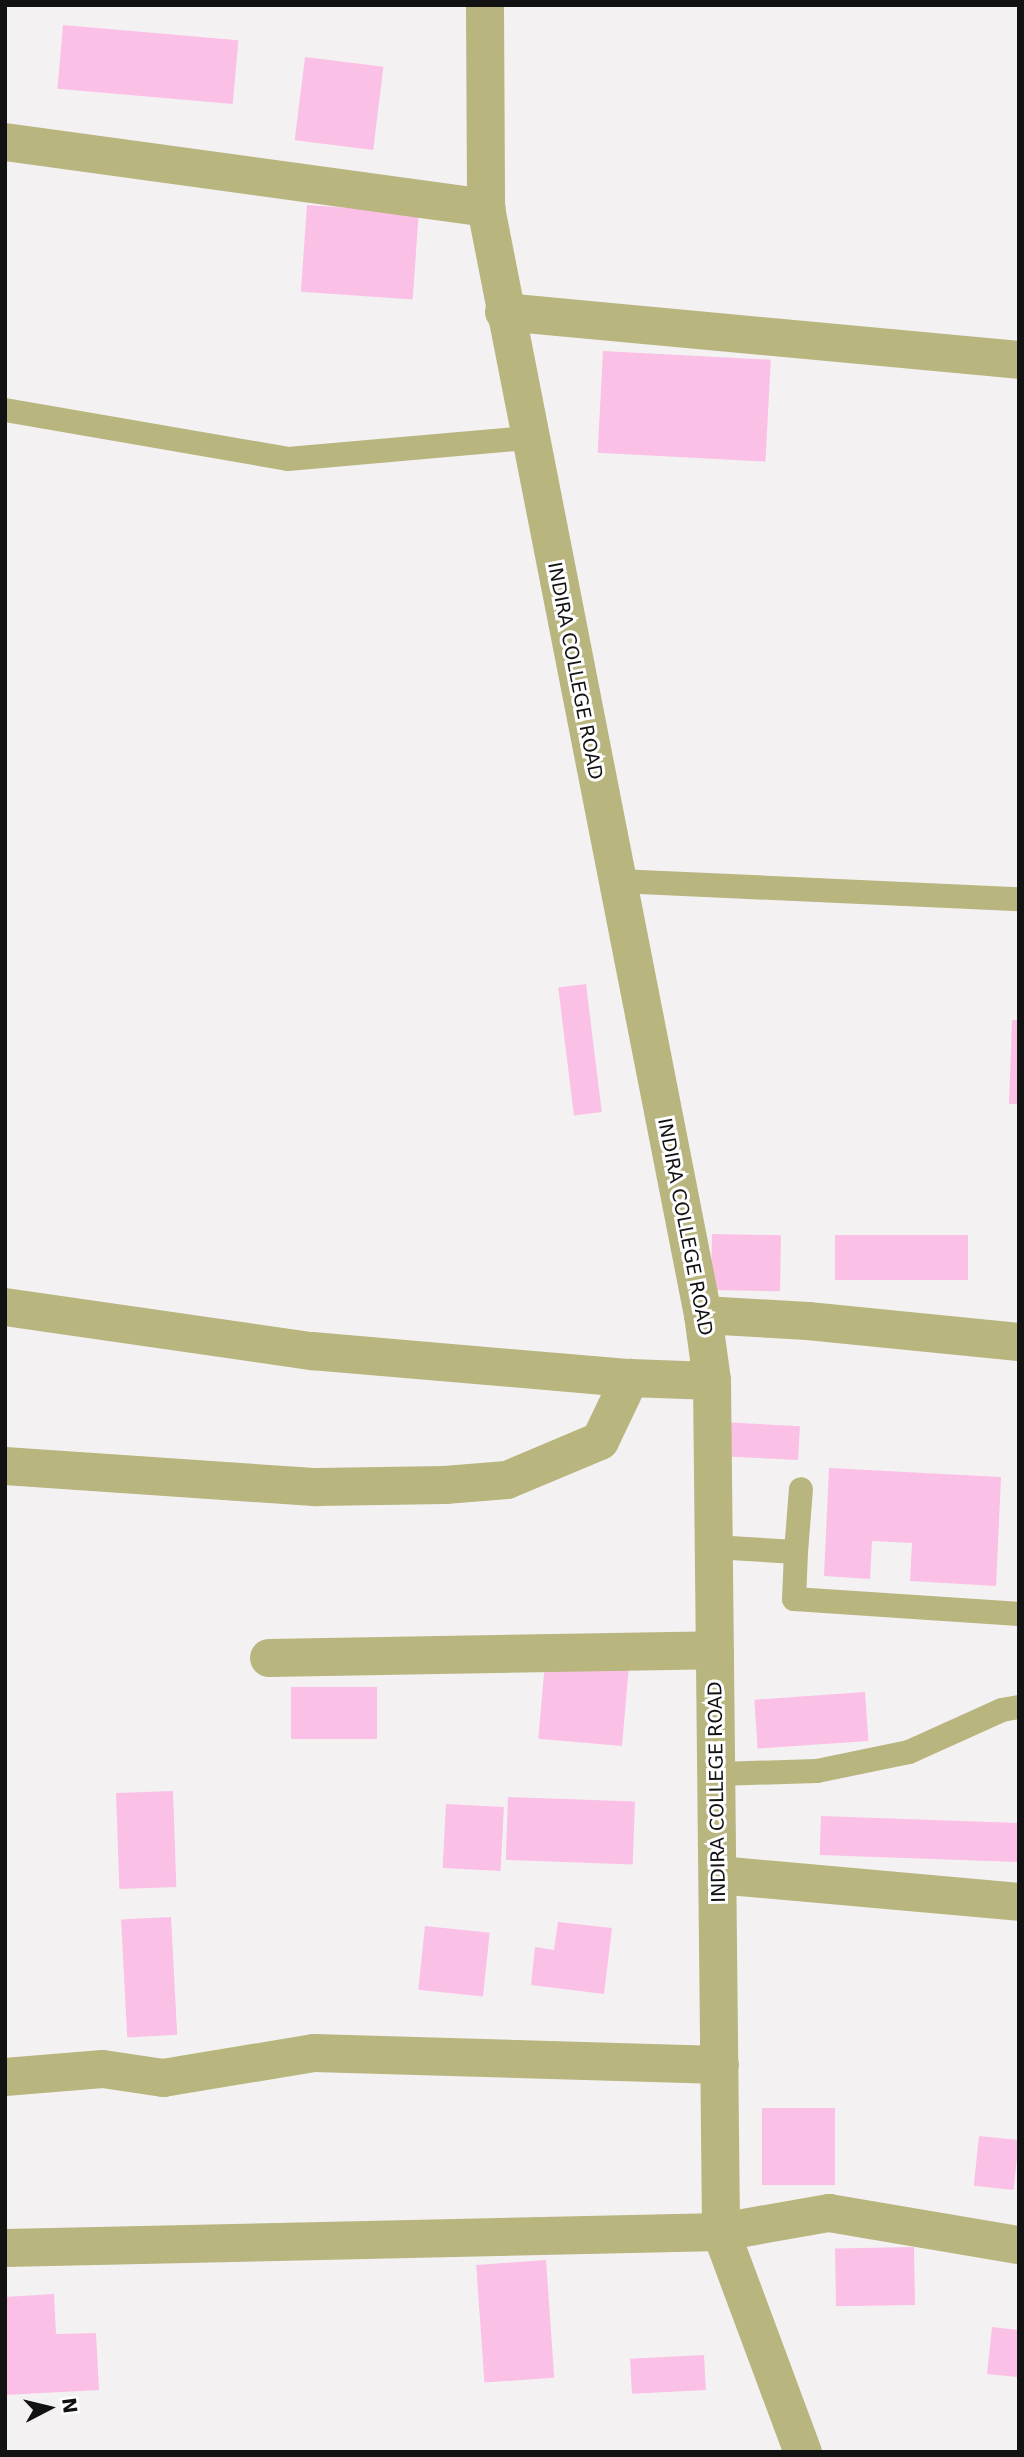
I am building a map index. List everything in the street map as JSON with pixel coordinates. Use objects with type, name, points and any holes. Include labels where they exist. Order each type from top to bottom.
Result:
[{"type":"street","name":"INDIRA COLLEGE ROAD","points":[[485,5],[486,208],[528,438],[703,1315],[712,1381],[721,2232],[803,2452]]},
{"type":"street","points":[[5,142],[486,208]]},
{"type":"street","points":[[504,313],[1019,360]]},
{"type":"street","points":[[5,1307],[312,1351],[630,1378],[712,1381]]},
{"type":"street","points":[[703,1315],[808,1321],[1019,1342]]},
{"type":"street","points":[[5,1466],[317,1488],[444,1485],[507,1480],[600,1441],[630,1378]]},
{"type":"street","points":[[269,1658],[715,1650]]},
{"type":"street","points":[[718,1875],[1019,1902]]},
{"type":"street","points":[[5,2077],[103,2069],[163,2078],[314,2053],[720,2065]]},
{"type":"street","points":[[5,2248],[721,2232],[829,2213],[1019,2245]]},
{"type":"lane","points":[[5,410],[288,459],[528,438]]},
{"type":"lane","points":[[618,881],[1019,900]]},
{"type":"lane","points":[[800,1489],[794,1599],[1019,1614]]},
{"type":"lane","points":[[714,1547],[796,1552]]},
{"type":"lane","points":[[717,1774],[817,1771],[909,1752],[1002,1710],[1019,1707]]},
{"type":"building","points":[[63,25],[238,40],[233,104],[57,89]]},
{"type":"building","points":[[305,57],[383,67],[373,150],[295,140]]},
{"type":"building","points":[[307,205],[419,213],[413,300],[301,292]]},
{"type":"building","points":[[603,351],[771,360],[765,462],[598,453]]},
{"type":"building","points":[[586,984],[602,1112],[574,1115],[558,987]]},
{"type":"building","points":[[1012,1020],[1019,1020],[1019,1104],[1009,1104]]},
{"type":"building","points":[[712,1234],[781,1235],[780,1291],[711,1290]]},
{"type":"building","points":[[835,1235],[968,1235],[968,1280],[835,1280]]},
{"type":"building","points":[[721,1422],[800,1426],[798,1460],[719,1456]]},
{"type":"building","points":[[829,1468],[1001,1477],[996,1586],[910,1581],[912,1543],[872,1541],[870,1579],[824,1576]]},
{"type":"building","points":[[545,1662],[629,1669],[622,1746],[538,1739]]},
{"type":"building","points":[[291,1687],[377,1687],[377,1739],[291,1739]]},
{"type":"building","points":[[865,1692],[868,1741],[758,1749],[754,1700]]},
{"type":"building","points":[[173,1791],[176,1887],[119,1889],[116,1793]]},
{"type":"building","points":[[508,1797],[635,1801],[633,1864],[506,1860]]},
{"type":"building","points":[[446,1804],[504,1807],[501,1871],[443,1868]]},
{"type":"building","points":[[821,1816],[1019,1823],[1018,1862],[820,1855]]},
{"type":"building","points":[[171,1917],[177,2035],[127,2037],[121,1920]]},
{"type":"building","points":[[558,1922],[612,1928],[604,1994],[531,1985],[535,1947],[554,1950]]},
{"type":"building","points":[[425,1926],[490,1933],[483,1996],[418,1990]]},
{"type":"building","points":[[762,2108],[835,2108],[835,2185],[762,2185]]},
{"type":"building","points":[[979,2136],[1019,2140],[1014,2190],[974,2186]]},
{"type":"building","points":[[914,2247],[915,2305],[836,2306],[835,2248]]},
{"type":"building","points":[[546,2260],[554,2378],[484,2383],[476,2265]]},
{"type":"building","points":[[54,2294],[56,2334],[96,2333],[99,2390],[5,2395],[5,2297]]},
{"type":"building","points":[[992,2327],[1019,2330],[1019,2377],[987,2374]]},
{"type":"building","points":[[704,2355],[706,2390],[632,2394],[630,2359]]}]
